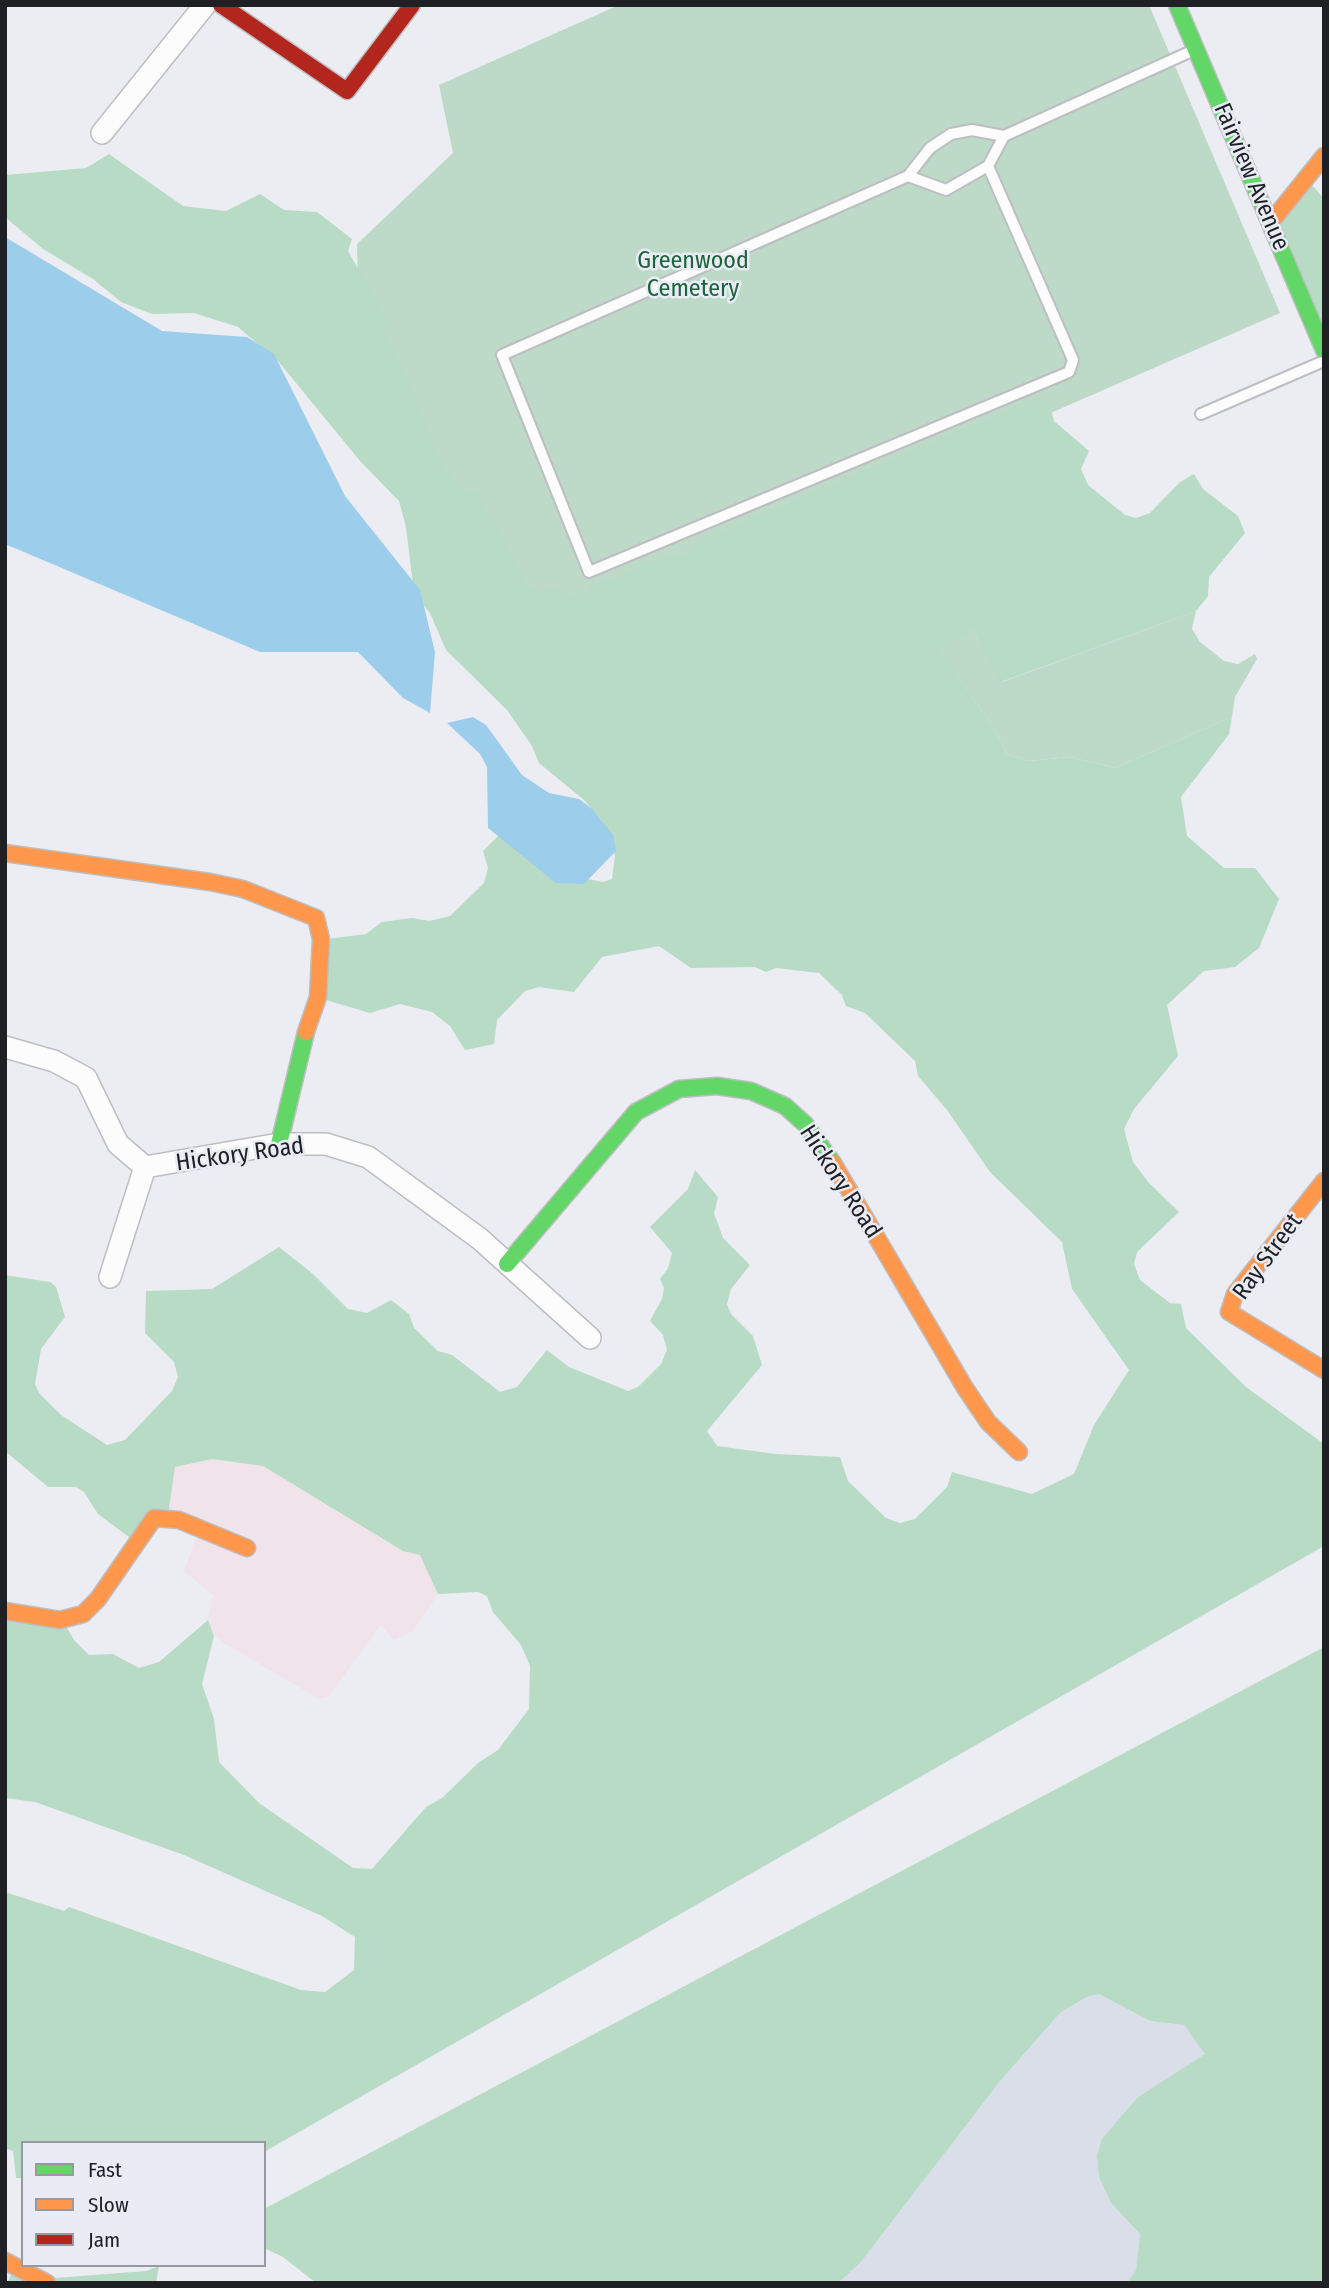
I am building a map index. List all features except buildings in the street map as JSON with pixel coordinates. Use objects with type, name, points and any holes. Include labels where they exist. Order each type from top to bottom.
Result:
[{"type":"street","points":[[102,133],[205,5]]},
{"type":"street","points":[[221,5],[347,91],[412,5]]},
{"type":"street","name":"Fairview Avenue","points":[[1177,5],[1324,350]]},
{"type":"street","points":[[1271,222],[1324,156]]},
{"type":"street","points":[[5,853],[210,882],[243,889],[316,918],[321,939],[318,997],[298,1057],[279,1144]]},
{"type":"street","points":[[5,1047],[54,1061],[86,1078],[118,1144],[145,1167],[136,1203],[110,1277]]},
{"type":"street","name":"Hickory Road","points":[[508,1264],[636,1112],[679,1089],[717,1086],[751,1091],[785,1106],[805,1124],[829,1156],[965,1388],[988,1422],[1019,1452]]},
{"type":"street","name":"Hickory Road","points":[[145,1167],[279,1144],[326,1144],[368,1157],[480,1240],[590,1338]]},
{"type":"street","name":"Ray Street","points":[[1324,1181],[1235,1294],[1229,1312],[1324,1370]]},
{"type":"street","points":[[5,1611],[60,1620],[83,1614],[98,1599],[154,1518],[179,1520],[247,1548]]},
{"type":"street","points":[[5,2261],[47,2283]]},
{"type":"lane","points":[[988,166],[1073,360],[1069,372],[589,572],[502,355],[908,176],[930,148],[951,134],[972,130],[1004,136],[1196,48]]},
{"type":"lane","points":[[908,176],[946,190],[988,166],[1004,136]]},
{"type":"lane","points":[[1200,414],[1324,361]]},
{"type":"shaded area","points":[[212,1459],[263,1466],[403,1551],[420,1554],[427,1566],[438,1594],[413,1631],[394,1640],[381,1625],[328,1697],[319,1699],[224,1643],[210,1631],[208,1620],[213,1595],[184,1571],[199,1529],[168,1515],[175,1467]]},
{"type":"shaded area","points":[[1099,1994],[1150,2021],[1184,2025],[1206,2054],[1138,2097],[1097,2156],[1099,2177],[1111,2203],[1140,2234],[1136,2270],[1127,2283],[838,2283],[860,2263],[1001,2080],[1061,2012],[1087,1997]]},
{"type":"green space","name":"Greenwood Cemetery","points":[[619,5],[1149,5],[1280,313],[562,626],[433,489],[358,288],[357,244],[453,153],[439,85]]},
{"type":"green space","points":[[109,154],[183,206],[226,211],[260,194],[284,210],[317,212],[352,239],[348,251],[388,322],[381,329],[402,367],[439,460],[458,489],[476,493],[528,586],[535,591],[560,589],[571,596],[587,593],[592,583],[614,581],[668,555],[685,557],[707,538],[1035,399],[1049,402],[1054,421],[1089,451],[1081,469],[1088,485],[1125,515],[1136,518],[1150,513],[1180,482],[1194,474],[1203,489],[1238,516],[1245,533],[1209,577],[1208,596],[1196,611],[1001,682],[973,631],[940,650],[992,726],[1007,754],[1029,761],[1070,757],[1115,768],[1232,717],[1229,734],[1181,797],[1187,836],[1224,868],[1255,868],[1279,899],[1259,948],[1235,967],[1204,971],[1167,1005],[1178,1056],[1134,1109],[1124,1129],[1133,1162],[1149,1183],[1179,1212],[1137,1252],[1134,1264],[1140,1280],[1170,1303],[1181,1304],[1186,1328],[1246,1387],[1324,1444],[1324,1546],[266,2151],[266,2141],[21,2141],[21,2178],[16,2178],[13,2151],[5,2148],[5,1892],[64,1911],[69,1907],[301,1990],[325,1992],[354,1970],[355,1937],[322,1916],[184,1855],[35,1802],[5,1798],[5,1609],[61,1618],[74,1640],[89,1655],[113,1654],[139,1668],[159,1662],[208,1620],[214,1636],[202,1684],[214,1719],[219,1762],[259,1803],[353,1868],[372,1869],[426,1807],[442,1798],[478,1763],[498,1750],[529,1709],[530,1666],[521,1645],[493,1612],[487,1596],[478,1592],[438,1594],[420,1555],[403,1551],[263,1466],[212,1459],[175,1467],[168,1515],[133,1540],[98,1514],[84,1492],[76,1487],[48,1487],[5,1451],[5,1275],[50,1282],[56,1287],[65,1317],[41,1349],[35,1384],[39,1393],[61,1415],[107,1445],[125,1440],[172,1391],[178,1377],[174,1362],[145,1333],[146,1291],[212,1289],[279,1247],[313,1274],[348,1309],[367,1313],[391,1300],[409,1314],[414,1328],[438,1351],[452,1355],[500,1392],[517,1387],[547,1350],[569,1367],[628,1391],[638,1387],[661,1364],[667,1350],[663,1335],[650,1321],[662,1299],[664,1288],[660,1279],[668,1268],[672,1253],[650,1227],[688,1189],[695,1170],[718,1197],[714,1213],[723,1238],[750,1265],[731,1289],[727,1304],[731,1314],[753,1336],[762,1365],[707,1431],[717,1446],[776,1454],[840,1457],[848,1481],[886,1518],[900,1523],[915,1519],[947,1487],[952,1472],[1032,1494],[1074,1474],[1094,1425],[1129,1370],[1072,1289],[1062,1242],[990,1172],[947,1110],[918,1076],[915,1061],[865,1013],[846,1006],[842,995],[819,973],[776,968],[766,972],[755,967],[691,968],[659,946],[602,957],[574,992],[539,987],[525,991],[497,1020],[494,1044],[465,1050],[450,1026],[432,1012],[400,1004],[370,1013],[319,998],[320,940],[366,934],[382,922],[412,918],[429,921],[450,916],[484,883],[488,868],[483,851],[503,831],[550,872],[603,882],[612,879],[615,855],[601,820],[584,800],[539,763],[532,746],[507,710],[446,650],[430,613],[414,593],[406,527],[399,501],[360,461],[278,361],[238,327],[194,313],[152,314],[121,302],[93,279],[43,249],[5,217],[5,175],[86,168]]},
{"type":"green space","points":[[1305,177],[1324,199],[1324,350],[1276,213]]},
{"type":"green space","points":[[1196,611],[1192,629],[1200,642],[1224,661],[1238,664],[1255,654],[1257,659],[1235,697],[1232,717],[1115,768],[1070,757],[1029,761],[1007,754],[992,726],[939,649],[973,631],[1002,682]]},
{"type":"green space","points":[[1324,1647],[1324,2283],[1127,2283],[1136,2270],[1140,2234],[1111,2203],[1099,2177],[1097,2156],[1102,2139],[1138,2097],[1205,2054],[1184,2025],[1150,2021],[1099,1994],[1087,1997],[1061,2012],[1001,2080],[860,2263],[838,2283],[316,2283],[283,2257],[266,2249],[266,2208]]},
{"type":"green space","points":[[15,2267],[43,2279],[146,2271],[159,2267],[156,2283],[7,2283]]},
{"type":"water","points":[[5,237],[162,331],[247,337],[274,354],[345,496],[420,590],[435,652],[430,713],[403,698],[358,652],[260,652],[5,544]]},
{"type":"water","points":[[473,717],[486,725],[522,775],[549,793],[579,799],[592,809],[613,835],[616,851],[584,884],[556,883],[488,828],[487,767],[480,754],[447,723]]},
{"type":"traffic: fast","points":[[1177,5],[1324,350]]},
{"type":"traffic: fast","points":[[279,1144],[306,1032]]},
{"type":"traffic: fast","points":[[507,1264],[636,1112],[679,1089],[717,1086],[751,1091],[785,1106],[805,1124],[833,1163]]},
{"type":"traffic: slow","points":[[1271,222],[1324,156]]},
{"type":"traffic: slow","points":[[5,853],[210,882],[243,889],[316,918],[321,939],[318,997],[306,1032]]},
{"type":"traffic: slow","points":[[833,1163],[965,1388],[988,1422],[1019,1452]]},
{"type":"traffic: slow","points":[[1324,1181],[1235,1294],[1229,1312],[1324,1370]]},
{"type":"traffic: slow","points":[[5,1611],[60,1620],[83,1614],[98,1599],[154,1518],[179,1520],[247,1548]]},
{"type":"traffic: slow","points":[[5,2261],[47,2283]]},
{"type":"traffic: jam","points":[[221,5],[347,91],[412,5]]}]
